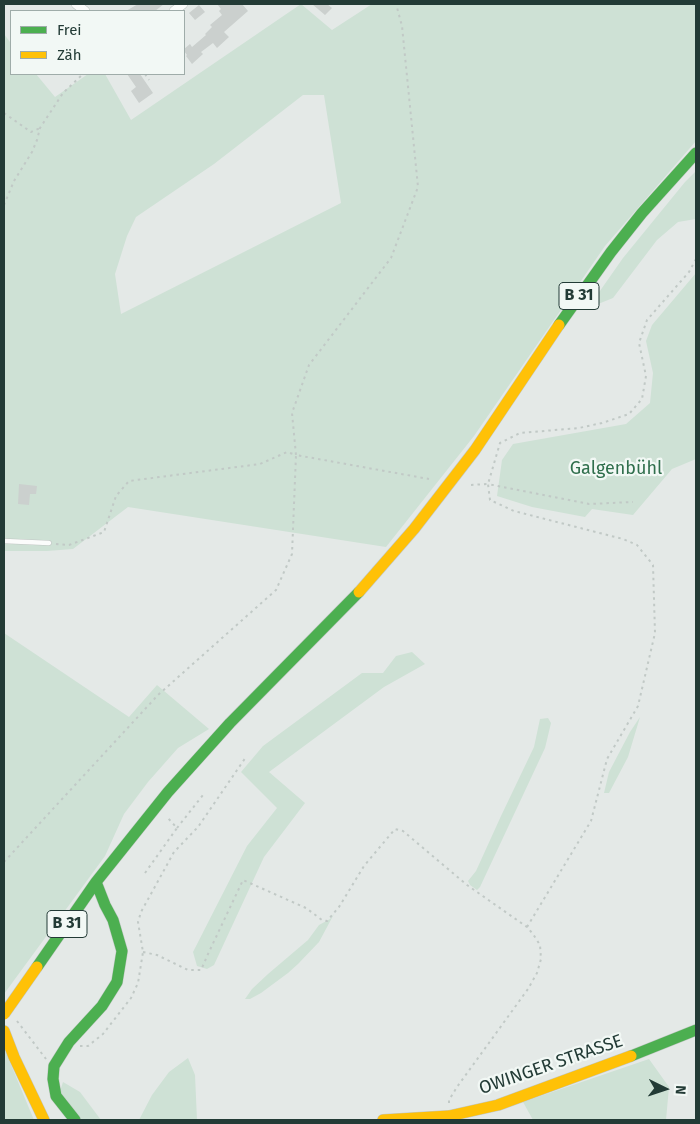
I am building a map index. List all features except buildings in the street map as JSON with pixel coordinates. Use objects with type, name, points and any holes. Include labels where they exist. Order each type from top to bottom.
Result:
[{"type":"main road","name":"B 31","points":[[4,1014],[96,882],[168,792],[230,723],[364,587],[414,530],[475,450],[611,252],[642,213],[696,153]]},
{"type":"main road","points":[[75,1120],[56,1096],[53,1079],[54,1066],[68,1042],[102,1006],[117,982],[122,951],[113,920],[104,905],[96,882]]},
{"type":"main road","name":"OWINGER STRASSE","points":[[383,1120],[450,1116],[498,1105],[696,1030]]},
{"type":"main road","points":[[4,1032],[44,1120]]},
{"type":"lane","points":[[4,541],[49,543]]},
{"type":"path","points":[[4,862],[158,695],[276,590],[292,554],[296,455],[292,413],[309,365],[392,258],[418,186],[402,26],[396,4]]},
{"type":"path","points":[[4,205],[14,181],[32,152],[40,128],[63,93],[82,75]]},
{"type":"path","points":[[146,75],[149,80]]},
{"type":"path","points":[[4,113],[31,132],[40,128]]},
{"type":"path","points":[[527,927],[591,821],[607,760],[638,706],[655,633],[653,566],[637,545],[623,539],[514,511],[490,500],[488,484],[500,443],[520,433],[579,428],[629,414],[642,399],[646,376],[638,343],[647,320],[689,272],[696,259]]},
{"type":"path","points":[[49,543],[69,545],[104,532],[116,496],[129,481],[260,464],[287,452],[429,480]]},
{"type":"path","points":[[471,485],[488,484],[589,504],[633,502]]},
{"type":"path","points":[[141,912],[174,852],[198,827],[246,757]]},
{"type":"path","points":[[145,874],[177,828],[203,796]]},
{"type":"path","points":[[166,816],[177,828]]},
{"type":"path","points":[[143,952],[157,955],[188,970],[201,970],[243,880],[306,908],[322,920],[327,920],[340,907],[364,866],[396,829],[403,831],[467,885],[527,927],[534,934],[540,945],[541,959],[537,974],[449,1100],[450,1116]]},
{"type":"path","points":[[17,1021],[46,1060],[54,1066]]},
{"type":"green space","points":[[301,4],[332,30],[372,4],[696,4],[696,141],[605,246],[474,436],[386,547],[128,507],[73,549],[4,551],[4,34],[10,42],[10,75],[37,75],[55,97],[87,75],[106,75],[131,120]],"holes":[[[303,95],[324,95],[341,203],[121,314],[115,274],[127,236],[136,217],[214,164]]]},
{"type":"green space","points":[[696,171],[696,219],[678,222],[657,240],[613,298],[588,308],[623,258]]},
{"type":"green space","name":"Galgenbühl","points":[[696,273],[696,459],[672,469],[633,515],[592,509],[585,517],[532,507],[497,496],[502,460],[513,444],[626,424],[650,403],[653,373],[646,341],[652,325]]},
{"type":"green space","points":[[4,633],[129,717],[157,685],[209,729],[178,748],[148,782],[124,814],[105,856],[4,994]]},
{"type":"green space","points":[[412,652],[425,664],[384,687],[269,772],[305,803],[264,857],[214,965],[207,969],[197,966],[193,952],[247,846],[277,808],[241,772],[263,746],[362,673],[383,673],[396,656]]},
{"type":"green space","points":[[640,717],[628,757],[609,793],[604,793],[609,772]]},
{"type":"green space","points":[[548,718],[551,723],[545,748],[477,890],[468,881],[476,871],[534,747],[540,719]]},
{"type":"green space","points":[[334,914],[319,942],[298,964],[261,993],[250,999],[245,999],[252,989],[268,974],[308,940],[319,925],[330,919]]},
{"type":"green space","points":[[4,1048],[34,1120],[4,1120]]},
{"type":"green space","points":[[188,1058],[195,1075],[197,1120],[139,1120],[152,1095],[169,1072]]},
{"type":"green space","points":[[649,1059],[669,1087],[666,1120],[533,1120],[523,1102]]},
{"type":"green space","points":[[63,1082],[80,1092],[101,1120],[82,1120],[67,1104],[60,1091]]},
{"type":"traffic: fast","points":[[559,325],[611,252],[642,213],[696,153]]},
{"type":"traffic: fast","points":[[37,967],[96,882],[168,792],[230,723],[359,592]]},
{"type":"traffic: fast","points":[[75,1120],[56,1096],[53,1079],[54,1066],[69,1042],[102,1006],[117,982],[122,951],[113,920],[96,882]]},
{"type":"traffic: fast","points":[[631,1056],[696,1030]]},
{"type":"traffic: slow","points":[[359,592],[414,529],[475,450],[559,325]]},
{"type":"traffic: slow","points":[[4,1014],[37,967]]},
{"type":"traffic: slow","points":[[4,1031],[14,1057],[44,1120]]},
{"type":"traffic: slow","points":[[383,1120],[449,1116],[498,1105],[631,1056]]}]
